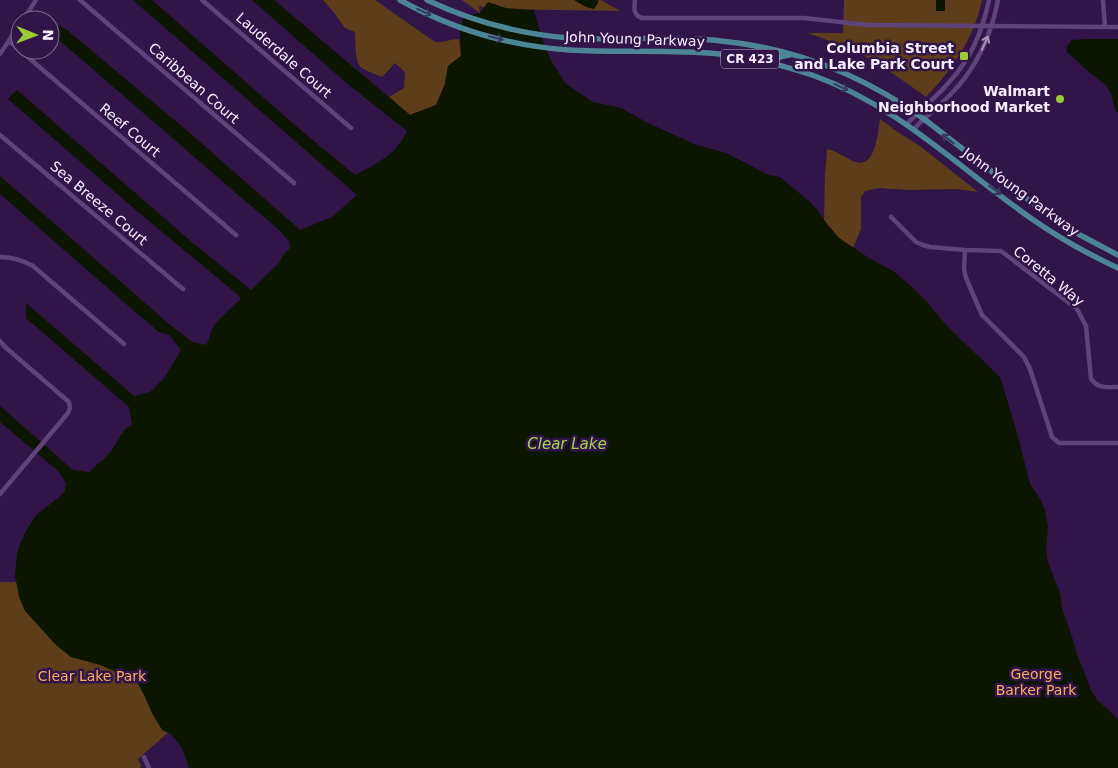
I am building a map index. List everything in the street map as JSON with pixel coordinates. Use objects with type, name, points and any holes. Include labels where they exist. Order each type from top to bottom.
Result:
[{"type":"main road","name":"John Young Parkway","points":[[400,0],[449,23],[506,41],[531,46],[570,50],[705,53],[735,56],[771,63],[812,75],[850,91],[885,110],[914,129],[1044,226],[1071,244],[1118,268]]},
{"type":"main road","name":"John Young Parkway","points":[[427,0],[454,12],[496,26],[544,35],[571,38],[709,40],[755,46],[792,54],[819,63],[878,90],[924,119],[1052,218],[1118,255]]},
{"type":"main road","points":[[771,63],[780,57],[792,54]]},
{"type":"street","name":"Caribbean Court","points":[[80,0],[294,183]]},
{"type":"street","name":"Lauderdale Court","points":[[202,0],[352,128]]},
{"type":"street","points":[[635,0],[634,8],[636,15],[642,18],[804,18],[868,25],[1118,27]]},
{"type":"street","points":[[907,124],[958,72],[970,53],[982,26],[989,0]]},
{"type":"street","points":[[914,129],[952,93],[968,74],[982,50],[992,26],[998,0]]},
{"type":"street","points":[[1103,0],[1105,27]]},
{"type":"street","points":[[0,54],[9,41]]},
{"type":"street","name":"Reef Court","points":[[9,41],[236,235]]},
{"type":"street","name":"Sea Breeze Court","points":[[0,135],[183,289]]},
{"type":"street","name":"Coretta Way","points":[[891,217],[916,242],[923,245],[965,250],[1001,251],[1077,309],[1086,326],[1091,379],[1100,387],[1118,387]]},
{"type":"street","points":[[965,250],[964,269],[966,278],[982,316],[1024,357],[1030,369],[1052,436],[1059,443],[1118,444]]},
{"type":"street","points":[[0,257],[12,257],[33,266],[124,344]]},
{"type":"street","points":[[0,341],[69,402],[70,408],[68,413],[0,494]]},
{"type":"street","points":[[144,757],[149,768]]},
{"type":"green space","points":[[323,0],[375,0],[435,42],[459,39],[461,56],[448,66],[445,84],[436,105],[410,115],[389,97],[404,88],[405,72],[395,63],[382,77],[362,68],[357,57],[355,32],[345,28]]},
{"type":"green space","points":[[462,0],[601,0],[620,11],[488,9],[479,6],[480,13]]},
{"type":"green space","points":[[844,0],[982,0],[968,40],[945,75],[926,97],[861,54],[807,33],[843,33]]},
{"type":"green space","points":[[880,119],[920,146],[978,192],[956,189],[909,190],[879,188],[865,191],[861,197],[861,229],[853,248],[839,238],[824,220],[827,149],[856,162],[868,160],[875,147]]},
{"type":"green space","name":"Clear Lake Park","points":[[0,582],[301,585],[180,722],[138,759],[141,765],[140,768],[0,768]]},
{"type":"water","name":"Clear Lake","points":[[133,0],[152,0],[355,175],[386,158],[403,139],[407,131],[350,86],[252,0],[274,0],[410,115],[436,105],[445,84],[448,66],[461,56],[460,31],[464,16],[480,13],[488,2],[506,8],[534,10],[542,39],[551,61],[566,84],[593,102],[621,108],[694,144],[726,153],[769,175],[780,177],[810,202],[839,238],[893,271],[911,286],[947,326],[1000,377],[1030,484],[1045,510],[1048,527],[1047,560],[1060,593],[1062,608],[1076,652],[1092,692],[1098,701],[1118,720],[1118,768],[189,768],[182,748],[171,734],[162,730],[138,684],[128,677],[100,665],[71,657],[56,645],[25,611],[19,597],[15,576],[20,544],[36,515],[62,495],[66,483],[58,471],[0,422],[0,406],[73,470],[89,472],[110,453],[123,432],[132,425],[129,407],[26,318],[26,303],[134,396],[150,392],[165,377],[181,350],[169,335],[159,332],[141,317],[0,194],[0,176],[192,342],[206,345],[214,326],[241,299],[8,99],[17,90],[187,238],[251,290],[278,264],[290,248],[289,241],[279,230],[60,41],[60,26],[191,134],[300,230],[332,217],[357,195]]},
{"type":"water","points":[[574,0],[598,0],[598,3],[594,9]]},
{"type":"water","points":[[936,0],[945,0],[945,11],[936,11]]},
{"type":"water","points":[[1118,39],[1118,112],[1116,112],[1111,94],[1106,85],[1067,52],[1067,46],[1072,40]]},
{"type":"place","name":"Columbia Street and Lake Park Court","points":[[964,56]]},
{"type":"place","name":"Walmart Neighborhood Market","points":[[1060,99]]},
{"type":"park label","name":"George Barker Park","points":[[1036,682]]}]
